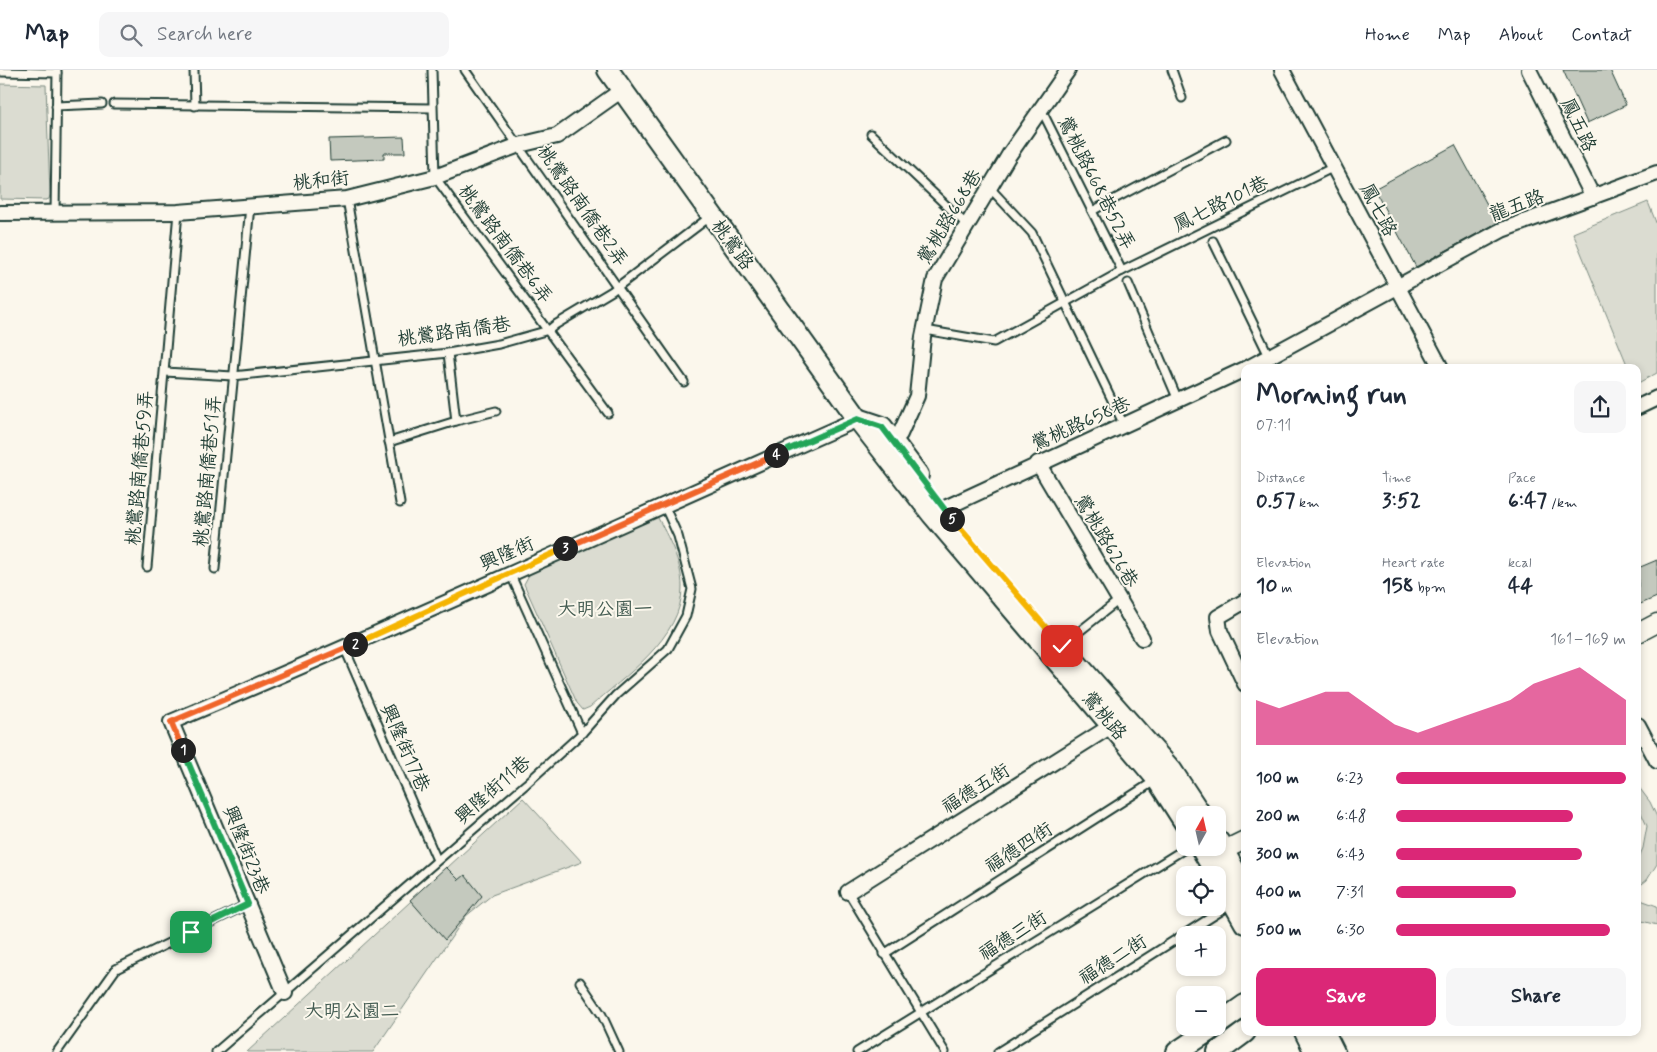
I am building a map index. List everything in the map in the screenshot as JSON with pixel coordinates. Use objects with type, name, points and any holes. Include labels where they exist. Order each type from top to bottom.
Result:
[{"type":"main road","name":"桃鶯路","points":[[608,70],[858,419]]},
{"type":"main road","name":"鶯桃路","points":[[858,419],[882,427],[888,447],[937,510],[1118,722],[1193,806]]},
{"type":"main road","name":"鶯桃路","points":[[937,510],[1062,646],[1118,722]]},
{"type":"main road","name":"鶯桃路","points":[[1165,775],[1178,806]]},
{"type":"main road","points":[[1214,858],[1240,897]]},
{"type":"main road","points":[[1226,1018],[1241,1008]]},
{"type":"main road","points":[[1218,1052],[1241,1035]]},
{"type":"main road","points":[[1177,1052],[1201,1036]]},
{"type":"main road","points":[[1307,1036],[1315,1052]]},
{"type":"main road","points":[[1326,1036],[1334,1052]]},
{"type":"street","name":"鶯桃路668巷","points":[[888,447],[900,434],[917,396],[925,330],[935,279],[989,187],[1068,70]]},
{"type":"street","name":"鳳七路","points":[[1282,70],[1439,364]]},
{"type":"street","name":"鳳五路","points":[[1529,70],[1593,198]]},
{"type":"street","name":"桃和街","points":[[0,213],[178,212],[347,199],[435,177],[519,144],[557,136],[622,90]]},
{"type":"street","name":"龍五路","points":[[1396,286],[1502,230],[1657,173]]},
{"type":"street","name":"鶯桃路658巷","points":[[1254,364],[1396,286]]},
{"type":"street","name":"鶯桃路658巷","points":[[937,510],[1038,463],[1125,426],[1241,370]]},
{"type":"street","points":[[1641,406],[1657,398]]},
{"type":"street","name":"興隆街","points":[[171,722],[345,649],[510,572],[858,419]]},
{"type":"street","name":"鶯桃路626巷","points":[[1038,463],[1142,638]]},
{"type":"street","points":[[1241,603],[1218,617],[1220,631],[1241,676]]},
{"type":"street","points":[[1641,631],[1657,624]]},
{"type":"street","name":"興隆街23巷","points":[[171,722],[285,993]]},
{"type":"street","name":"福德五街","points":[[848,892],[1118,722]]},
{"type":"street","points":[[1641,731],[1657,760]]},
{"type":"street","points":[[1214,858],[1241,842]]},
{"type":"lane","points":[[194,70],[194,106]]},
{"type":"lane","points":[[432,70],[435,177]]},
{"type":"lane","name":"桃鶯路南僑巷2弄","points":[[465,70],[519,144],[684,382]]},
{"type":"lane","points":[[1172,70],[1182,98]]},
{"type":"lane","points":[[0,72],[57,71],[55,213]]},
{"type":"lane","points":[[56,106],[102,104]]},
{"type":"lane","points":[[114,104],[432,108]]},
{"type":"lane","name":"鶯桃路668巷52弄","points":[[1041,109],[1122,271]]},
{"type":"lane","points":[[871,134],[967,225]]},
{"type":"lane","points":[[1092,211],[1226,140]]},
{"type":"lane","name":"鳳七路101巷","points":[[925,330],[994,342],[1122,271],[1334,166]]},
{"type":"lane","name":"桃鶯路南僑巷6弄","points":[[435,177],[608,413]]},
{"type":"lane","points":[[989,187],[1032,234],[1125,426]]},
{"type":"lane","points":[[347,199],[400,503]]},
{"type":"lane","name":"桃鶯路南僑巷51弄","points":[[215,569],[250,206]]},
{"type":"lane","name":"桃鶯路南僑巷59弄","points":[[147,567],[178,212]]},
{"type":"lane","name":"桃鶯路南僑巷","points":[[165,372],[233,376],[448,352],[499,344],[549,330],[618,286],[712,216]]},
{"type":"lane","points":[[1213,241],[1269,356]]},
{"type":"lane","points":[[1128,283],[1178,400]]},
{"type":"lane","points":[[448,352],[456,421]]},
{"type":"lane","points":[[389,442],[456,421],[496,411]]},
{"type":"lane","name":"興隆街11巷","points":[[216,1052],[582,733],[616,695],[668,649],[686,616],[692,590],[678,536],[664,505]]},
{"type":"lane","points":[[510,572],[582,733]]},
{"type":"lane","points":[[1062,646],[1119,600]]},
{"type":"lane","name":"興隆街17巷","points":[[345,649],[437,860]]},
{"type":"lane","name":"福德四街","points":[[884,954],[1165,775]]},
{"type":"lane","name":"福德三街","points":[[857,1052],[1176,854]]},
{"type":"lane","points":[[848,892],[944,1052]]},
{"type":"lane","name":"福德二街","points":[[998,1052],[1240,897]]},
{"type":"lane","points":[[57,1052],[116,969],[248,904]]},
{"type":"lane","points":[[580,982],[602,1015],[619,1052]]},
{"type":"green space","points":[[0,84],[46,85],[49,199],[0,199]]},
{"type":"green space","points":[[1648,202],[1657,225],[1657,373],[1641,381],[1641,364],[1627,364],[1573,233]]},
{"type":"green space","name":"大明公園一","points":[[657,516],[674,550],[680,568],[682,587],[680,605],[673,623],[649,655],[590,707],[583,710],[577,703],[524,584],[530,573]]},
{"type":"green space","points":[[1641,790],[1650,802],[1657,817],[1657,864],[1647,880],[1641,885],[1641,853],[1647,826],[1641,813]]},
{"type":"green space","name":"大明公園二","points":[[523,798],[582,862],[492,895],[466,916],[373,1052],[247,1052]]},
{"type":"green space","points":[[1641,900],[1657,906],[1657,925],[1641,921]]},
{"type":"building","points":[[1563,70],[1610,70],[1626,105],[1587,123]]},
{"type":"building","points":[[404,137],[405,153],[384,153],[384,159],[330,161],[329,139]]},
{"type":"building","points":[[1455,145],[1497,223],[1416,267],[1374,189]]},
{"type":"building","points":[[1657,560],[1657,597],[1641,604],[1641,567]]},
{"type":"building","points":[[446,867],[459,880],[465,875],[482,896],[445,940],[410,900]]},
{"type":"route","points":[[191,932],[248,904],[171,722],[345,649],[512,572],[858,419],[882,427],[942,507],[1062,646]]}]
